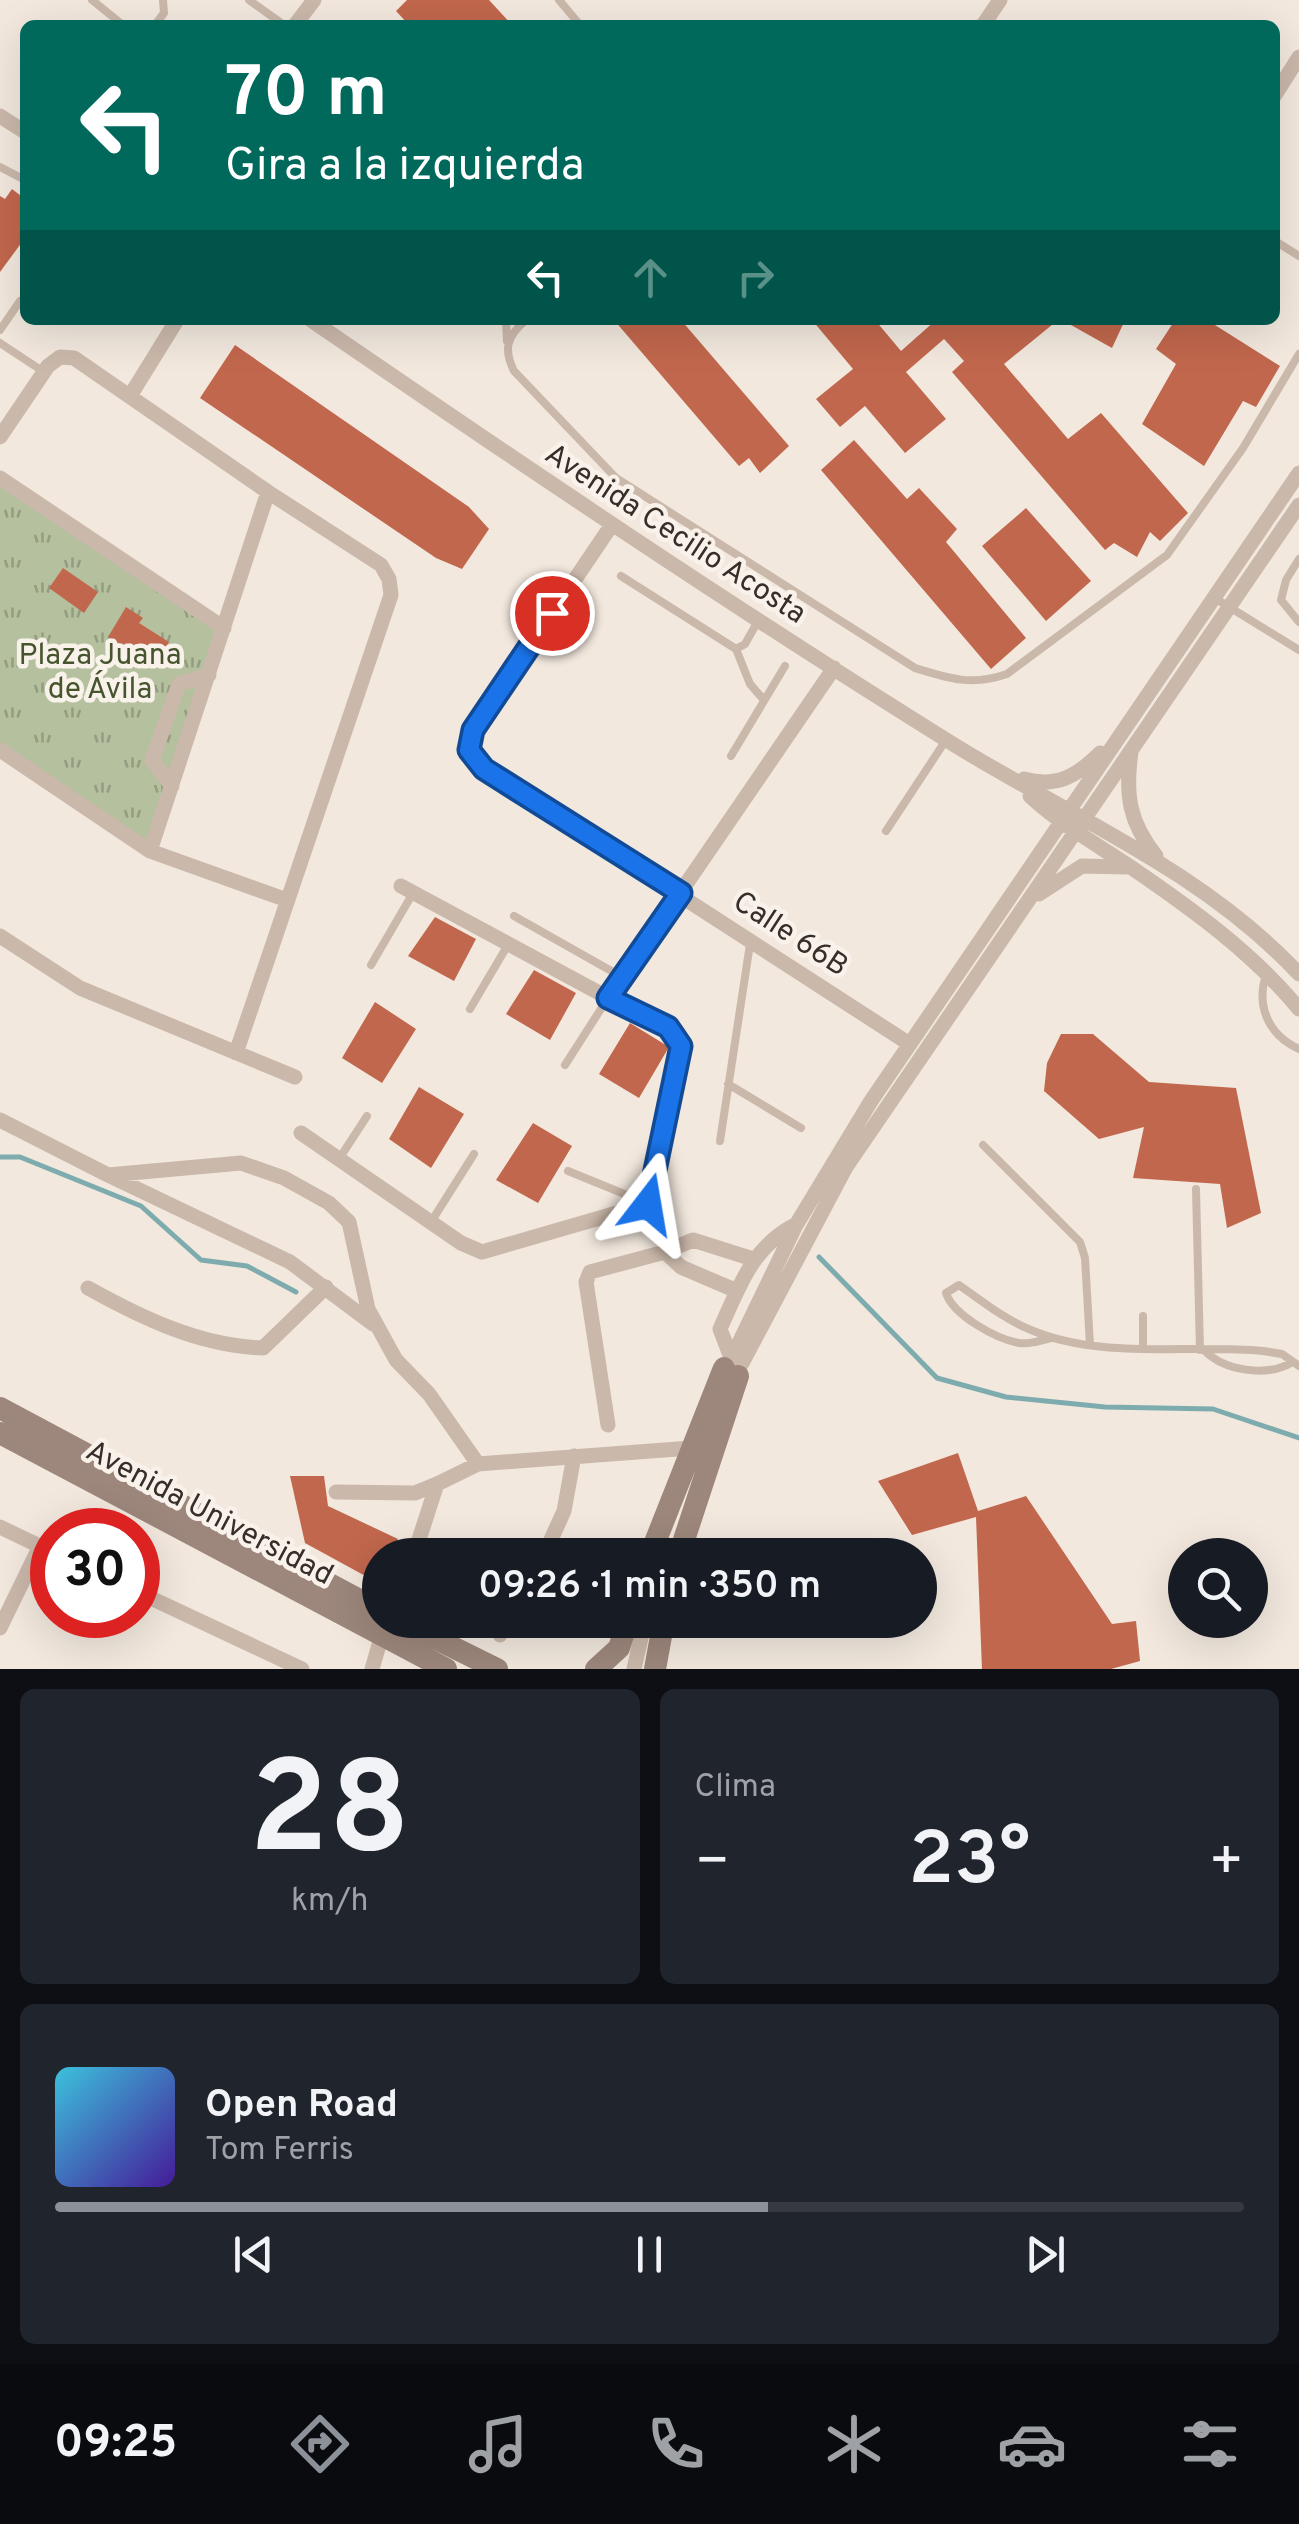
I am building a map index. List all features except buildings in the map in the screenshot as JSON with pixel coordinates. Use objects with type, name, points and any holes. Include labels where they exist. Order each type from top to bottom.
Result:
[{"type":"street","points":[[1280,88],[1299,57]]},
{"type":"street","points":[[130,396],[174,325]]},
{"type":"street","name":"Avenida Cecilio Acosta","points":[[318,325],[611,526],[1072,820],[1268,972],[1299,1009]]},
{"type":"street","points":[[0,437],[44,372],[60,357],[74,358],[380,565],[390,579],[391,595],[236,1053]]},
{"type":"street","points":[[667,1538],[731,1366],[770,1306],[846,1167],[1027,902],[1120,732],[1299,473]]},
{"type":"street","points":[[0,478],[224,628]]},
{"type":"street","points":[[150,851],[268,492]]},
{"type":"street","points":[[657,1538],[691,1448],[796,1225],[908,1043],[1072,820],[1131,750],[1299,505]]},
{"type":"street","name":"Calle 66B","points":[[611,526],[473,730],[469,750],[484,769],[908,1043]]},
{"type":"street","points":[[608,998],[834,668]]},
{"type":"street","points":[[172,786],[155,766],[152,752],[179,684],[208,675]]},
{"type":"street","points":[[1010,780],[1051,784],[1068,779],[1120,732]]},
{"type":"street","points":[[0,750],[150,851],[287,900]]},
{"type":"street","points":[[1131,750],[1128,806],[1140,837],[1161,863]]},
{"type":"street","name":"Avenida Cecilio Acosta","points":[[1072,820],[1161,863],[1212,895],[1299,974]]},
{"type":"street","points":[[1027,902],[1082,866],[1131,868]]},
{"type":"street","points":[[302,1133],[430,1222],[482,1252],[648,1204],[681,1046],[668,1027],[407,889]]},
{"type":"street","points":[[0,936],[80,988],[295,1077]]},
{"type":"street","points":[[0,1120],[290,1262],[379,1329]]},
{"type":"street","points":[[108,1175],[241,1163],[284,1178],[329,1204],[349,1222],[368,1310],[396,1360],[429,1394],[478,1464]]},
{"type":"street","points":[[684,1538],[731,1366],[720,1329],[753,1259],[772,1236],[796,1225]]},
{"type":"street","points":[[608,1425],[586,1282],[600,1267],[665,1252],[692,1240],[753,1259]]},
{"type":"street","points":[[665,1252],[681,1267],[737,1292]]},
{"type":"street","points":[[88,1288],[131,1312],[197,1338],[262,1348],[326,1287]]},
{"type":"street","name":"Avenida Universidad","points":[[0,1408],[362,1602]]},
{"type":"street","name":"Avenida Universidad","points":[[0,1433],[362,1628]]},
{"type":"street","points":[[336,1492],[415,1492],[478,1464],[691,1448]]},
{"type":"street","points":[[552,1538],[564,1511],[574,1456]]},
{"type":"street","points":[[420,1538],[437,1484]]},
{"type":"street","points":[[0,1527],[30,1541]]},
{"type":"street","points":[[0,1628],[30,1576]]},
{"type":"street","points":[[160,1602],[302,1669]]},
{"type":"street","points":[[372,1669],[381,1638]]},
{"type":"street","name":"Avenida Universidad","points":[[381,1638],[446,1669]]},
{"type":"street","points":[[434,1638],[497,1669]]},
{"type":"street","points":[[596,1669],[627,1638]]},
{"type":"street","points":[[634,1669],[637,1638]]},
{"type":"street","points":[[655,1669],[661,1638]]},
{"type":"lane","points":[[92,0],[116,20]]},
{"type":"lane","points":[[249,0],[277,20]]},
{"type":"lane","points":[[558,0],[576,20]]},
{"type":"lane","points":[[0,330],[20,301]]},
{"type":"lane","points":[[506,325],[506,356],[514,371],[616,478],[915,668],[961,683],[1007,674],[1167,555],[1232,465],[1299,354]]},
{"type":"lane","points":[[507,341],[521,325]]},
{"type":"lane","points":[[0,342],[44,372]]},
{"type":"lane","points":[[1299,558],[1286,580],[1281,600],[1299,622]]},
{"type":"lane","points":[[620,576],[736,649],[750,684],[764,700]]},
{"type":"lane","points":[[1213,597],[1299,650]]},
{"type":"lane","points":[[736,649],[746,644],[758,621]]},
{"type":"lane","points":[[732,756],[785,666]]},
{"type":"lane","points":[[886,831],[946,740]]},
{"type":"lane","points":[[370,965],[407,889]]},
{"type":"lane","points":[[514,916],[622,977]]},
{"type":"lane","points":[[720,1141],[751,940]]},
{"type":"lane","points":[[470,1009],[508,944]]},
{"type":"lane","points":[[1268,972],[1262,1002],[1265,1016],[1280,1038],[1299,1049]]},
{"type":"lane","points":[[565,1065],[608,998]]},
{"type":"lane","points":[[728,1084],[801,1128]]},
{"type":"lane","points":[[339,1159],[367,1116]]},
{"type":"lane","points":[[983,1146],[1080,1242],[1085,1258],[1090,1344]]},
{"type":"lane","points":[[430,1222],[474,1154]]},
{"type":"lane","points":[[568,1170],[648,1204]]},
{"type":"lane","points":[[1196,1189],[1202,1350],[1216,1362],[1233,1367],[1277,1371],[1295,1365]]},
{"type":"lane","points":[[1052,1338],[1024,1344],[1001,1338],[963,1312],[946,1293],[959,1284],[1004,1318],[1052,1338],[1090,1344],[1202,1350],[1217,1347],[1282,1354],[1295,1365]]},
{"type":"lane","points":[[1143,1316],[1144,1347]]},
{"type":"green space","name":"Plaza Juana de Ávila","points":[[0,482],[220,630],[149,846],[0,746]]},
{"type":"waterway","points":[[0,1157],[20,1157],[141,1206],[201,1260],[247,1266],[296,1292]]},
{"type":"waterway","points":[[819,1257],[937,1378],[1006,1397],[1105,1407],[1213,1409],[1299,1438]]},
{"type":"route","points":[[552,613],[473,730],[469,750],[484,769],[681,893],[608,998],[668,1027],[678,1036],[681,1046],[648,1204]]}]
